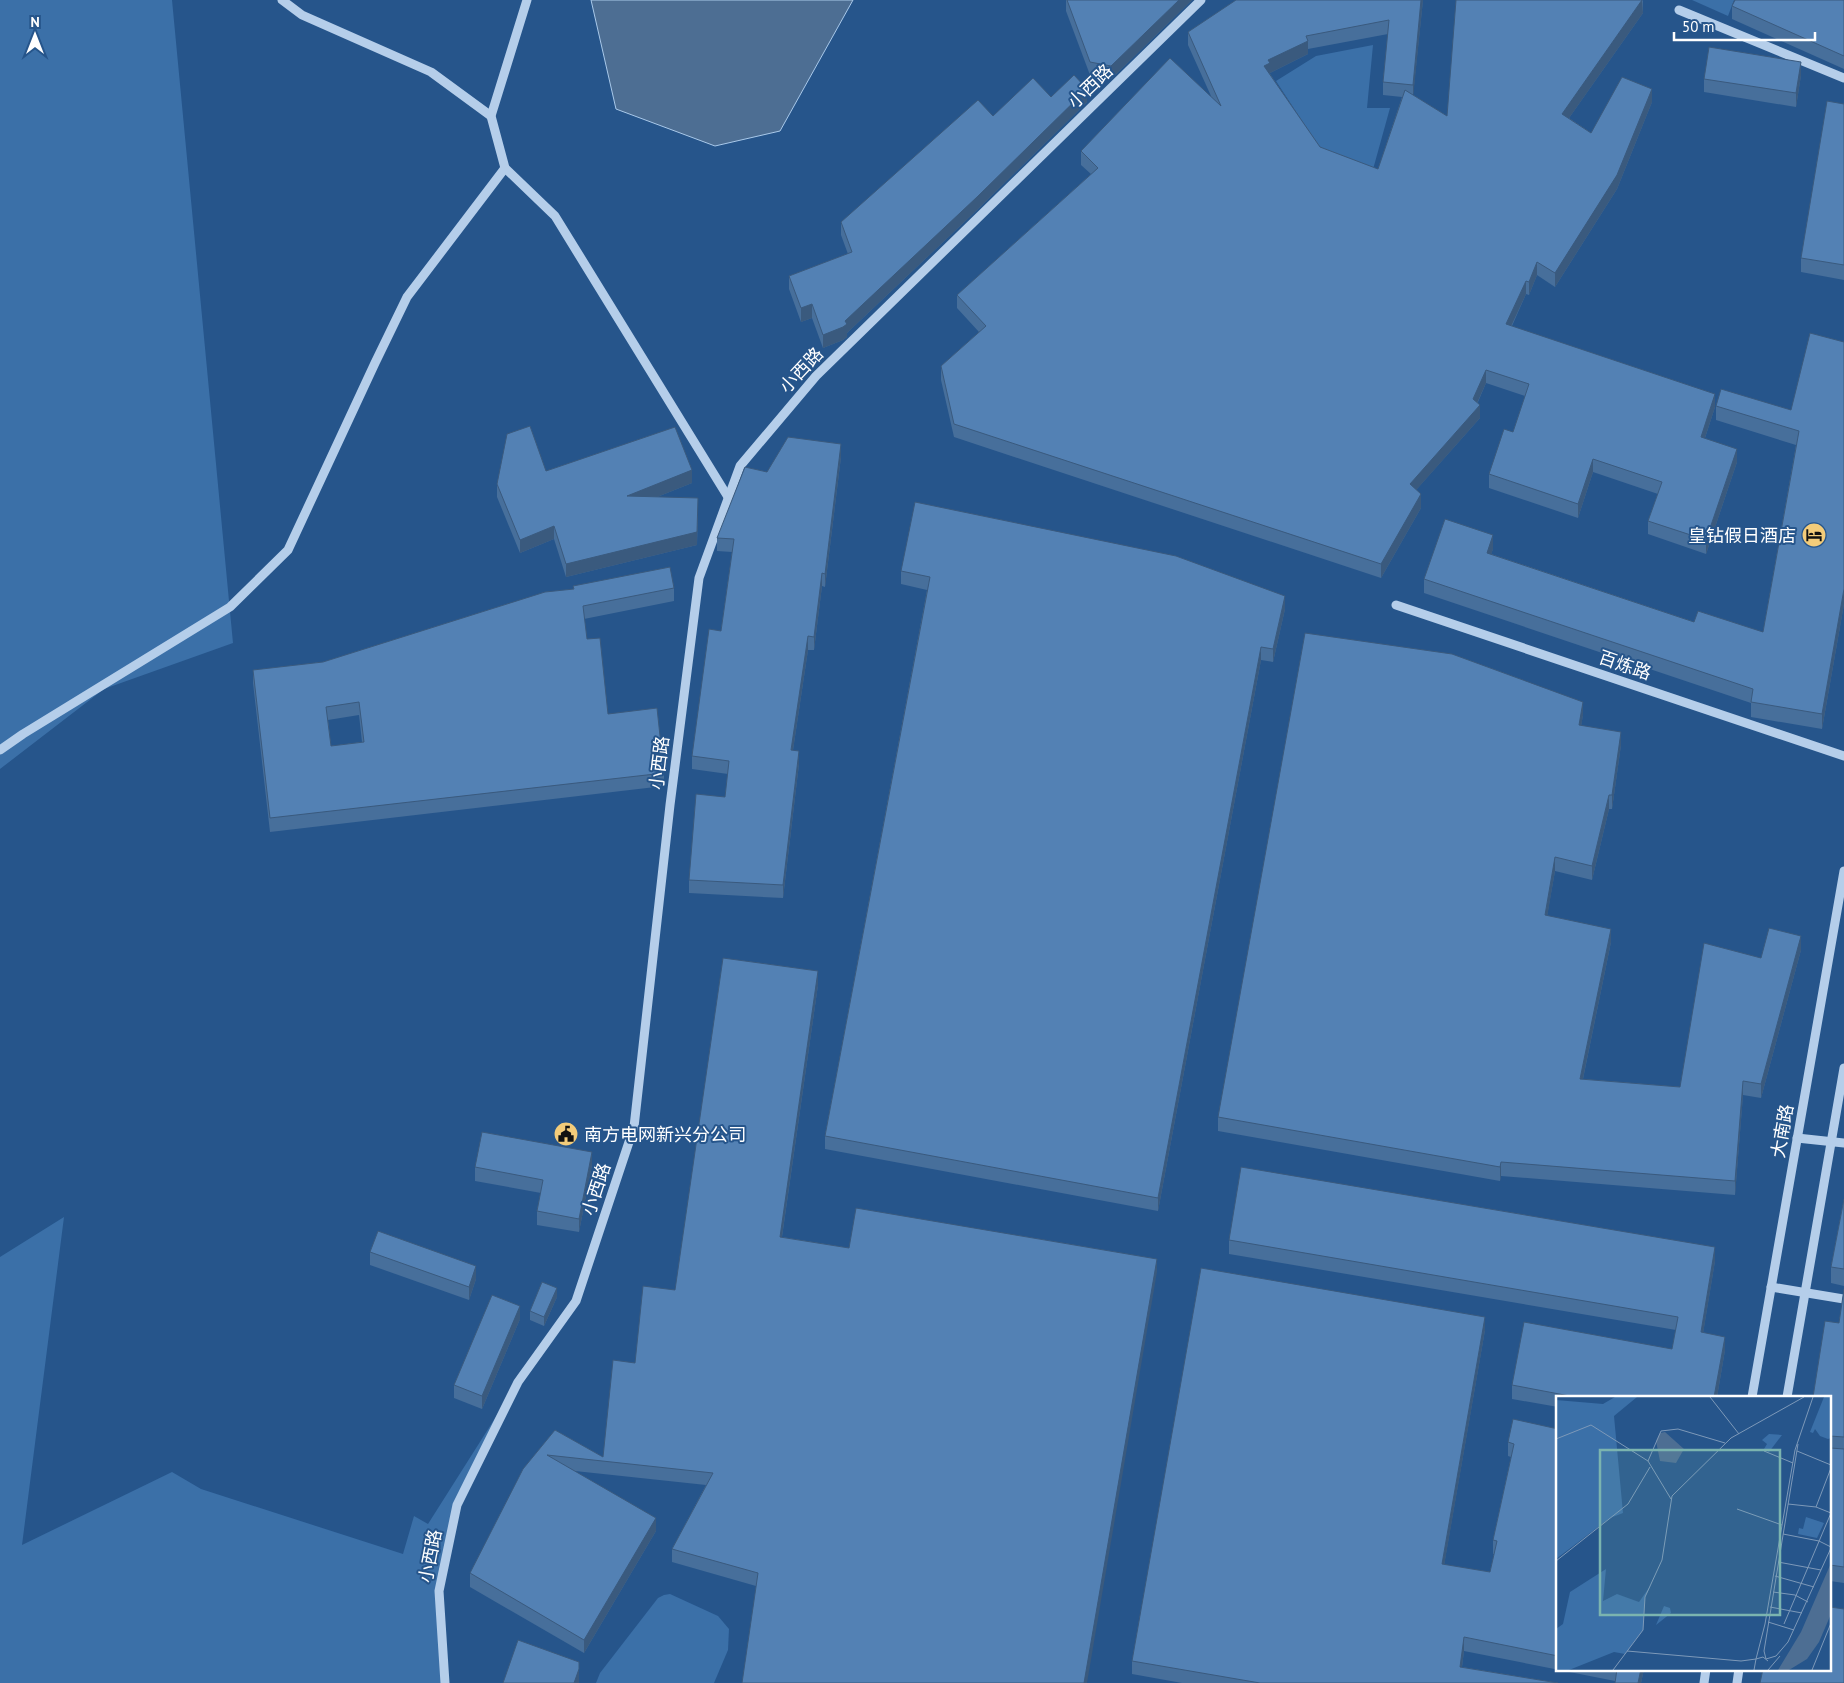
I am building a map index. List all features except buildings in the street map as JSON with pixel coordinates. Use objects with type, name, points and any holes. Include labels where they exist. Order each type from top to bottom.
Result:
[{"type":"street","points":[[282,0],[302,15],[431,72],[491,116]]},
{"type":"street","points":[[527,0],[491,116],[505,168],[555,216],[728,497]]},
{"type":"street","name":"小西路","points":[[445,1683],[439,1591],[457,1505],[518,1382],[576,1301],[634,1127],[670,805],[699,578],[740,466],[816,376],[1201,0]]},
{"type":"street","points":[[1679,10],[1844,78]]},
{"type":"street","points":[[0,750],[230,607],[288,550],[407,297],[505,168]]},
{"type":"street","name":"百炼路","points":[[1396,605],[1844,756]]},
{"type":"street","name":"大南路","points":[[1752,1396],[1844,871]]},
{"type":"street","points":[[1786,1396],[1844,1068]]},
{"type":"street","points":[[1797,1138],[1844,1143]]},
{"type":"street","points":[[1771,1287],[1844,1299]]},
{"type":"street","points":[[1704,1683],[1706,1670]]},
{"type":"street","points":[[1737,1683],[1739,1670]]},
{"type":"shaded area","points":[[0,0],[172,0],[233,643],[104,689],[0,769]]},
{"type":"shaded area","points":[[591,0],[853,0],[780,131],[715,146],[616,109]]},
{"type":"shaded area","points":[[1692,0],[1734,0],[1728,16]]},
{"type":"shaded area","points":[[1373,45],[1367,108],[1390,108],[1372,173],[1323,153],[1276,81],[1316,56]]},
{"type":"shaded area","points":[[64,1217],[22,1545],[172,1472],[201,1489],[403,1554],[414,1516],[428,1524],[518,1382],[457,1505],[439,1591],[445,1683],[0,1683],[0,1257]]},
{"type":"shaded area","points":[[670,1594],[718,1616],[729,1629],[728,1650],[714,1683],[596,1683],[600,1673],[658,1598]]},
{"type":"place","name":"皇钻假日酒店","points":[[1814,535]]},
{"type":"place","name":"南方电网新兴分公司","points":[[566,1134]]}]
